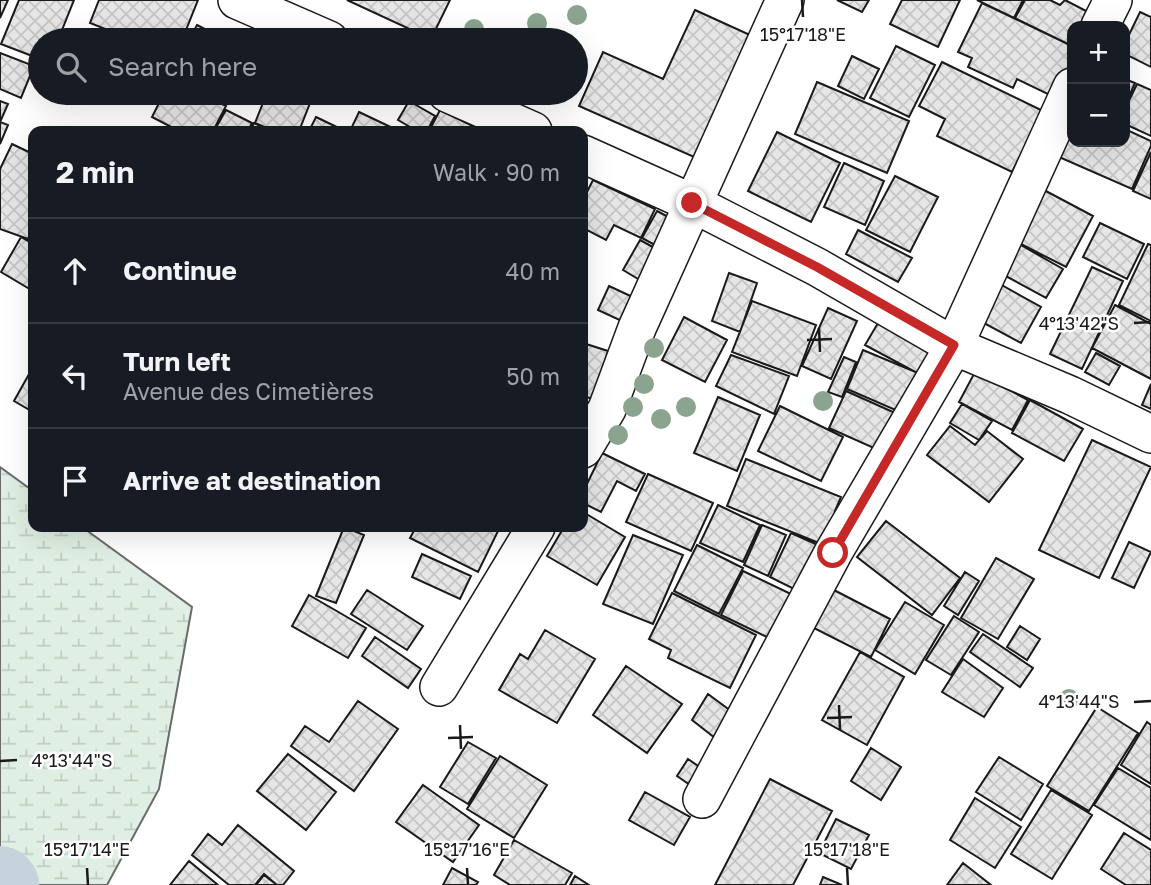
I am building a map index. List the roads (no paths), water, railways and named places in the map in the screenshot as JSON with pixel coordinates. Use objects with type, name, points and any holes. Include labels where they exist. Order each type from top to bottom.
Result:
[{"type":"street","points":[[237,0],[301,28]]},
{"type":"street","points":[[588,441],[607,409],[638,328],[692,203],[785,0]]},
{"type":"street","points":[[1102,21],[1113,0]]},
{"type":"street","points":[[702,799],[833,553],[954,345],[1067,98]]},
{"type":"street","points":[[474,105],[522,126]]},
{"type":"street","points":[[588,156],[692,203],[817,267],[954,345],[1070,395],[1151,434]]},
{"type":"street","points":[[439,687],[533,532]]}]
